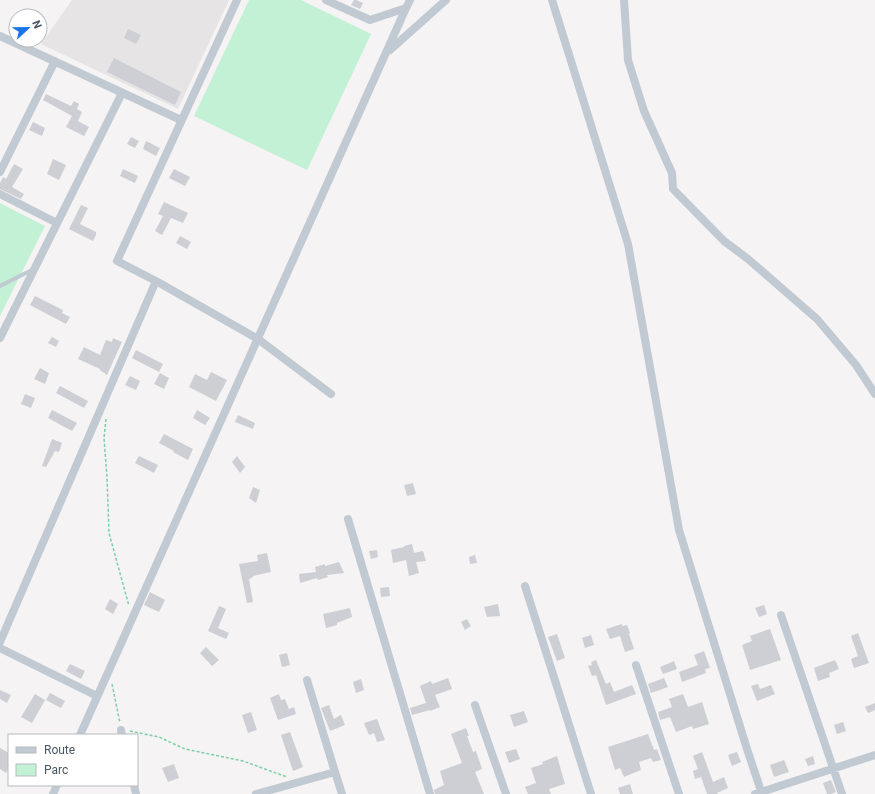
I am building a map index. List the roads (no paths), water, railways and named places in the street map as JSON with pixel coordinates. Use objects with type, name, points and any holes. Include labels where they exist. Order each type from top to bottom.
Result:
[{"type":"street","points":[[237,0],[117,261],[156,281],[258,339],[331,394]]},
{"type":"street","points":[[326,0],[370,20],[406,8]]},
{"type":"street","points":[[80,734],[410,0]]},
{"type":"street","points":[[387,53],[446,0]]},
{"type":"street","points":[[552,0],[628,244],[679,530],[760,793],[875,755]]},
{"type":"street","points":[[624,0],[628,60],[644,111],[672,174],[673,189],[724,241],[748,259],[817,319],[856,365],[875,394]]},
{"type":"street","points":[[0,36],[181,120]]},
{"type":"street","points":[[0,172],[55,61]]},
{"type":"street","points":[[0,338],[122,93]]},
{"type":"street","points":[[0,194],[57,223]]},
{"type":"street","points":[[0,642],[156,281]]},
{"type":"street","points":[[348,519],[430,794]]},
{"type":"street","points":[[525,586],[591,794]]},
{"type":"street","points":[[781,615],[842,794]]},
{"type":"street","points":[[0,648],[97,696]]},
{"type":"street","points":[[636,665],[679,794]]},
{"type":"street","points":[[307,680],[342,794]]},
{"type":"street","points":[[475,706],[506,794]]},
{"type":"street","points":[[256,794],[335,772]]},
{"type":"lane","points":[[0,286],[34,269]]}]
